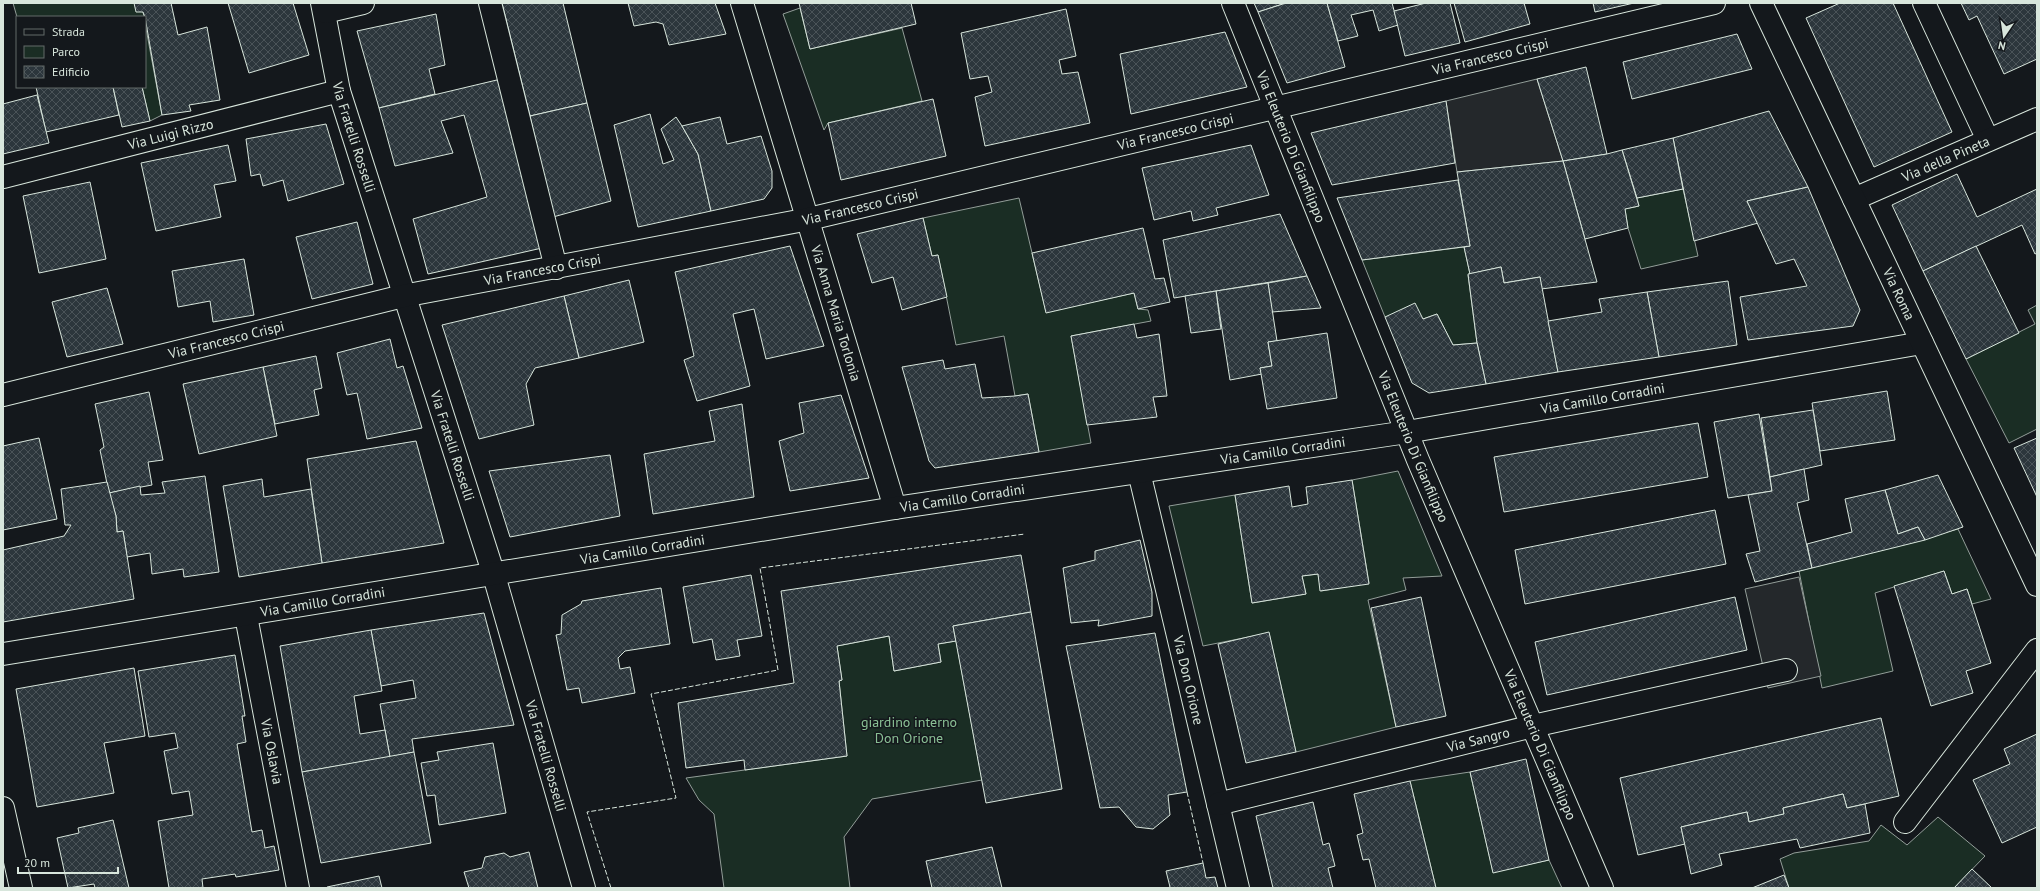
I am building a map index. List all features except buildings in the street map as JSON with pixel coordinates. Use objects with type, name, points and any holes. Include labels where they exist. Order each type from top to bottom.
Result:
[{"type":"street","points":[[324,7],[363,3]]},
{"type":"street","points":[[490,3],[556,268]]},
{"type":"street","name":"Via Anna Maria Torlonia","points":[[742,3],[895,508]]},
{"type":"street","name":"Via Eleuterio Di Gianfilippo","points":[[1233,3],[1407,432],[1602,888]]},
{"type":"street","name":"Via Francesco Crispi","points":[[3,395],[403,296],[808,219],[1714,3]]},
{"type":"street","name":"Via Roma","points":[[1761,3],[2037,585]]},
{"type":"street","points":[[1924,3],[1988,140]]},
{"type":"street","name":"Via Fratelli Rosselli","points":[[324,7],[339,91],[403,296],[493,572],[584,888]]},
{"type":"street","name":"Via Luigi Rizzo","points":[[3,177],[339,91]]},
{"type":"street","name":"Via della Pineta","points":[[1854,199],[2037,119]]},
{"type":"street","name":"Via Camillo Corradini","points":[[3,654],[246,616],[493,572],[895,508],[1407,432],[1922,343]]},
{"type":"street","name":"Via Don Orione","points":[[1139,472],[1238,888]]},
{"type":"street","name":"Via Oslavia","points":[[246,616],[298,888]]},
{"type":"street","points":[[1905,822],[2037,650]]},
{"type":"street","name":"Via Sangro","points":[[1218,804],[1533,726],[1786,670]]},
{"type":"street","points":[[3,808],[21,888]]},
{"type":"green space","points":[[13,3],[134,3],[143,12],[144,16],[17,16]]},
{"type":"green space","points":[[800,8],[810,49],[902,28],[922,101],[828,123],[824,130],[783,14]]},
{"type":"green space","points":[[146,28],[162,115],[150,121],[142,88],[146,88]]},
{"type":"green space","points":[[1683,189],[1698,256],[1641,269],[1628,228],[1625,209],[1639,206],[1637,198]]},
{"type":"green space","points":[[1019,198],[1046,312],[1134,293],[1138,309],[1148,310],[1151,321],[1071,336],[1091,443],[1039,452],[1028,394],[1015,396],[1004,336],[956,345],[938,255],[932,256],[923,218]]},
{"type":"green space","points":[[1464,247],[1470,274],[1468,275],[1477,343],[1453,345],[1437,314],[1423,319],[1385,317],[1362,260]]},
{"type":"green space","points":[[2037,305],[2037,429],[2009,443],[1966,359],[2035,324],[2028,310]]},
{"type":"green space","points":[[1398,471],[1442,576],[1403,578],[1406,590],[1368,600],[1396,727],[1296,752],[1269,633],[1203,646],[1169,506],[1235,495],[1252,603],[1306,594],[1302,576],[1318,574],[1321,591],[1369,583],[1352,480]]},
{"type":"green space","points":[[1958,529],[1991,599],[1972,604],[1967,589],[1952,594],[1944,571],[1875,593],[1893,671],[1822,688],[1799,571]]},
{"type":"green space","name":"giardino interno Don Orione","points":[[889,636],[894,671],[941,662],[938,644],[956,641],[982,780],[872,799],[844,837],[850,888],[724,888],[714,814],[699,800],[686,778],[847,756],[839,681],[842,680],[837,646]]},
{"type":"green space","points":[[1470,772],[1493,872],[1549,860],[1562,888],[1436,888],[1410,781]]},
{"type":"green space","points":[[1938,817],[1985,856],[1954,888],[1789,888],[1780,859],[1794,853],[1869,841],[1881,825],[1907,845]]},
{"type":"shaded area","points":[[1537,79],[1563,161],[1457,172],[1446,101]]},
{"type":"shaded area","points":[[1799,577],[1821,676],[1768,688],[1745,589]]},
{"type":"fence","points":[[611,888],[587,812],[676,798],[651,694],[778,670],[760,568],[1025,534]]},
{"type":"fence","points":[[1187,792],[1203,863]]}]
